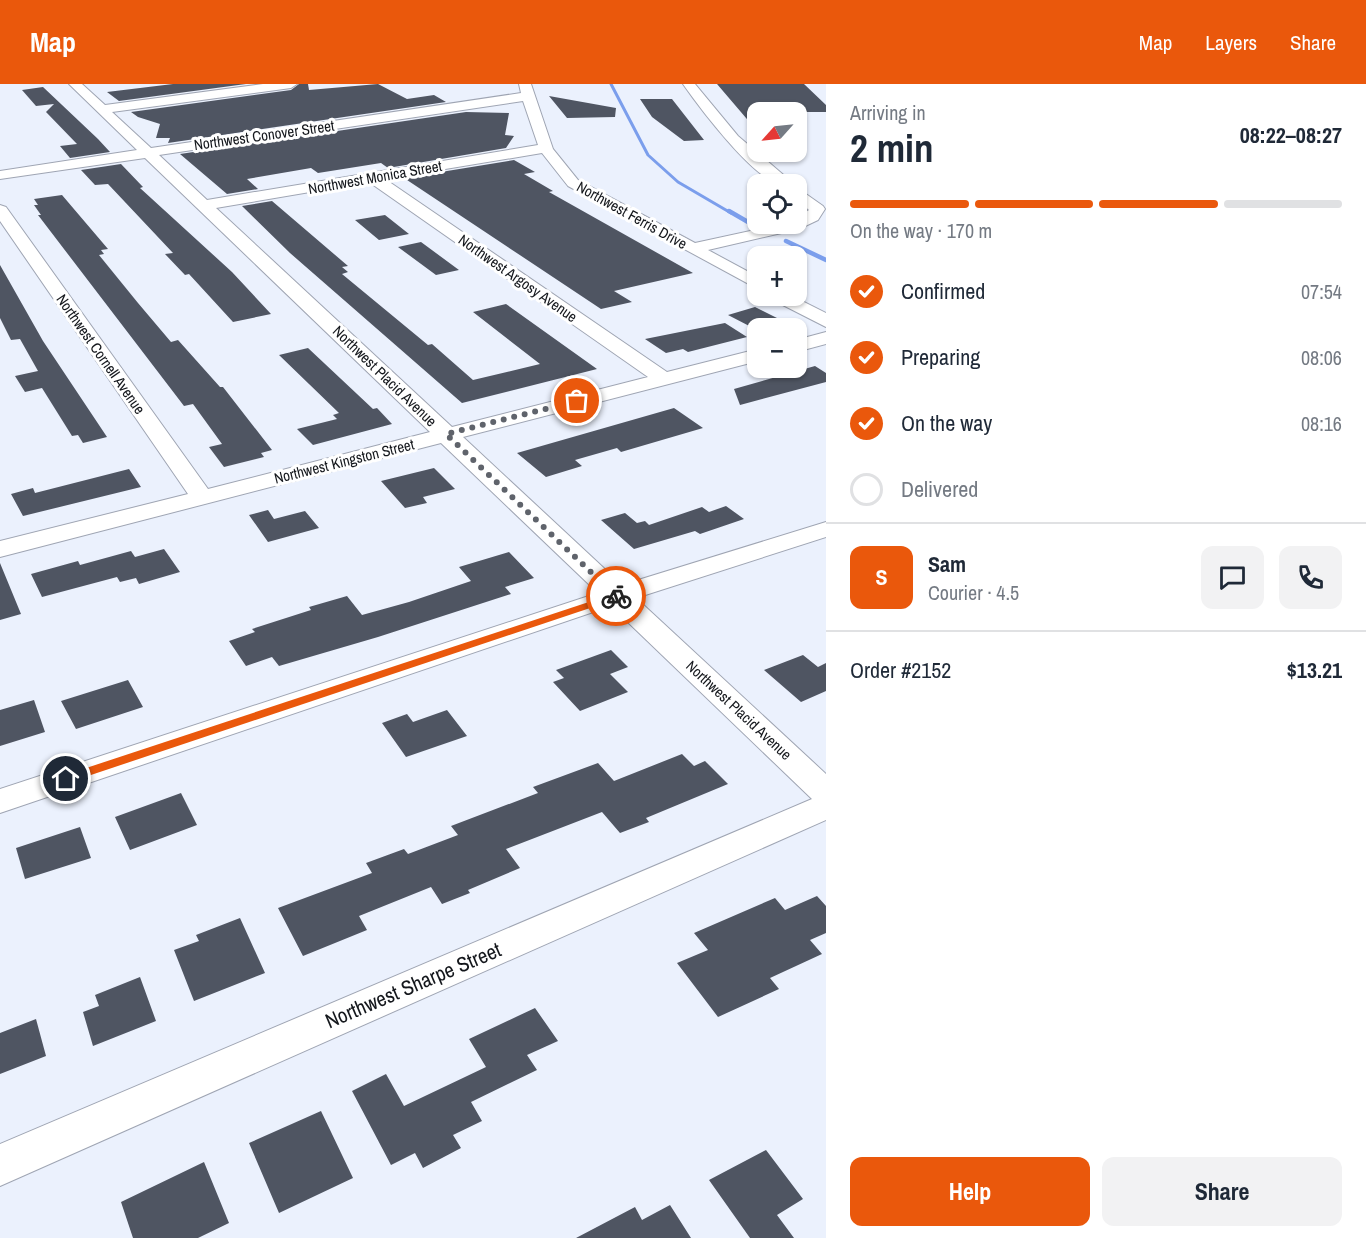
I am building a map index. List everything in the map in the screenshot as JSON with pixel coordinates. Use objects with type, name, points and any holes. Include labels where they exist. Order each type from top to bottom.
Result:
[{"type":"street","name":"Northwest Placid Avenue","points":[[75,84],[826,793]]},
{"type":"street","points":[[102,109],[291,84]]},
{"type":"street","points":[[689,84],[722,130],[754,162],[772,174]]},
{"type":"street","name":"Northwest Ferris Drive","points":[[527,90],[544,148],[555,166],[573,183],[747,278]]},
{"type":"street","name":"Northwest Conover Street","points":[[0,175],[527,90]]},
{"type":"street","name":"Northwest Monica Street","points":[[205,205],[544,148]]},
{"type":"street","name":"Northwest Argosy Avenue","points":[[372,177],[664,379]]},
{"type":"street","points":[[807,200],[817,209],[812,217],[807,219]]},
{"type":"street","name":"Northwest Cornell Avenue","points":[[0,210],[202,497]]},
{"type":"street","points":[[693,248],[757,234]]},
{"type":"street","points":[[798,306],[826,321]]},
{"type":"street","points":[[807,343],[826,338]]},
{"type":"street","name":"Northwest Kingston Street","points":[[0,549],[747,358]]},
{"type":"street","points":[[0,801],[826,529]]},
{"type":"street","name":"Northwest Sharpe Street","points":[[0,1165],[826,806]]},
{"type":"building","points":[[173,84],[246,84],[119,101],[107,92]]},
{"type":"building","points":[[299,84],[308,84],[309,90],[378,84],[407,99],[434,95],[446,102],[168,143],[170,138],[156,138],[160,124],[138,117],[131,112],[291,90]]},
{"type":"building","points":[[717,84],[804,84],[826,105],[826,112],[807,112],[807,102],[747,102],[747,119]]},
{"type":"building","points":[[43,87],[110,152],[70,158],[60,146],[77,144],[46,112],[54,104],[36,106],[22,90]]},
{"type":"building","points":[[549,96],[616,108],[615,117],[567,118]]},
{"type":"building","points":[[640,99],[672,99],[704,140],[684,141],[652,117]]},
{"type":"building","points":[[466,112],[509,113],[505,135],[514,136],[506,148],[388,168],[381,163],[318,173],[311,168],[247,179],[258,189],[227,194],[180,154]]},
{"type":"building","points":[[514,160],[535,172],[524,174],[553,191],[549,192],[693,273],[614,291],[632,302],[601,309],[404,178]]},
{"type":"building","points":[[121,164],[143,187],[140,188],[232,272],[271,314],[233,322],[189,274],[185,275],[165,254],[173,253],[108,184],[95,185],[81,170]]},
{"type":"building","points":[[62,195],[108,249],[101,250],[104,254],[99,255],[138,303],[171,342],[178,340],[220,387],[223,387],[272,450],[261,453],[264,457],[224,467],[209,447],[222,444],[193,404],[184,406],[38,215],[41,215],[34,205],[38,205],[34,199]]},
{"type":"building","points":[[272,201],[348,266],[342,267],[348,272],[342,274],[428,345],[432,344],[473,380],[540,364],[473,312],[506,304],[597,369],[462,403],[290,253],[242,206]]},
{"type":"building","points":[[385,215],[409,234],[379,240],[355,220]]},
{"type":"building","points":[[421,242],[459,270],[436,275],[398,247]]},
{"type":"building","points":[[0,265],[43,341],[107,437],[83,443],[78,435],[72,436],[42,388],[25,392],[15,376],[38,371],[20,339],[11,340],[0,318]]},
{"type":"building","points":[[755,307],[777,318],[747,318],[747,325],[728,315]]},
{"type":"building","points":[[725,323],[747,337],[688,352],[683,349],[666,353],[645,339]]},
{"type":"building","points":[[308,348],[373,409],[377,408],[392,424],[313,445],[297,429],[337,419],[333,415],[339,413],[279,355]]},
{"type":"building","points":[[815,366],[826,373],[826,382],[740,405],[734,389],[773,378],[807,378],[807,368]]},
{"type":"building","points":[[674,408],[703,428],[621,452],[617,448],[575,460],[582,466],[546,477],[517,453]]},
{"type":"building","points":[[434,468],[455,489],[423,497],[427,503],[405,508],[381,481]]},
{"type":"building","points":[[129,469],[141,487],[23,516],[11,494],[33,488],[35,493]]},
{"type":"building","points":[[726,506],[744,519],[700,534],[695,531],[634,549],[601,520],[625,513],[637,523],[645,521],[649,525],[702,507],[709,512]]},
{"type":"building","points":[[268,510],[274,519],[305,511],[319,528],[268,542],[249,515]]},
{"type":"building","points":[[164,549],[180,572],[139,584],[136,578],[120,582],[117,577],[42,597],[31,574],[78,561],[80,565],[131,551],[135,557]]},
{"type":"building","points":[[509,552],[534,578],[505,587],[511,594],[378,637],[279,666],[272,657],[246,666],[229,641],[255,632],[252,629],[311,610],[309,607],[347,596],[362,615],[409,602],[471,581],[459,567]]},
{"type":"building","points":[[0,563],[21,614],[0,620]]},
{"type":"building","points":[[611,650],[628,667],[610,674],[628,692],[580,711],[553,682],[564,678],[556,670]]},
{"type":"building","points":[[803,655],[818,667],[826,663],[826,691],[801,702],[764,670]]},
{"type":"building","points":[[128,680],[143,707],[76,729],[61,701]]},
{"type":"building","points":[[34,700],[45,732],[0,746],[0,710]]},
{"type":"building","points":[[447,710],[467,736],[406,757],[382,723],[407,714],[413,722]]},
{"type":"building","points":[[682,754],[694,766],[705,761],[728,784],[646,818],[649,822],[620,833],[602,812],[506,849],[520,868],[468,890],[470,893],[442,904],[431,887],[359,916],[367,930],[303,956],[278,908],[372,873],[366,863],[404,849],[408,854],[458,835],[451,826],[538,793],[533,787],[598,763],[614,781]]},
{"type":"building","points":[[181,793],[197,825],[130,850],[115,817]]},
{"type":"building","points":[[80,827],[91,858],[25,879],[16,848]]},
{"type":"building","points":[[817,896],[826,906],[826,933],[810,940],[822,954],[770,978],[779,989],[718,1017],[677,963],[708,950],[694,933],[775,898],[785,910]]},
{"type":"building","points":[[240,918],[265,973],[194,1001],[174,950],[199,941],[196,935]]},
{"type":"building","points":[[140,977],[156,1021],[93,1046],[83,1012],[99,1006],[95,995]]},
{"type":"building","points":[[535,1008],[558,1041],[527,1055],[537,1070],[471,1102],[482,1121],[453,1135],[461,1148],[423,1168],[415,1153],[391,1165],[352,1091],[386,1074],[404,1106],[486,1067],[469,1039]]},
{"type":"building","points":[[36,1019],[46,1056],[0,1074],[0,1033]]},
{"type":"building","points":[[321,1111],[353,1178],[279,1213],[249,1143]]},
{"type":"building","points":[[766,1150],[803,1199],[777,1215],[794,1238],[750,1238],[709,1180]]},
{"type":"building","points":[[204,1162],[229,1223],[198,1238],[133,1238],[121,1202]]},
{"type":"building","points":[[670,1205],[691,1238],[576,1238],[635,1207],[642,1220]]},
{"type":"waterway","points":[[611,84],[648,155],[678,182],[731,213]]},
{"type":"waterway","points":[[729,211],[747,221]]},
{"type":"waterway","points":[[786,241],[826,260]]},
{"type":"way so far","points":[[577,401],[446,434],[618,596],[616,596]]},
{"type":"route","points":[[66,779],[616,596]]}]
